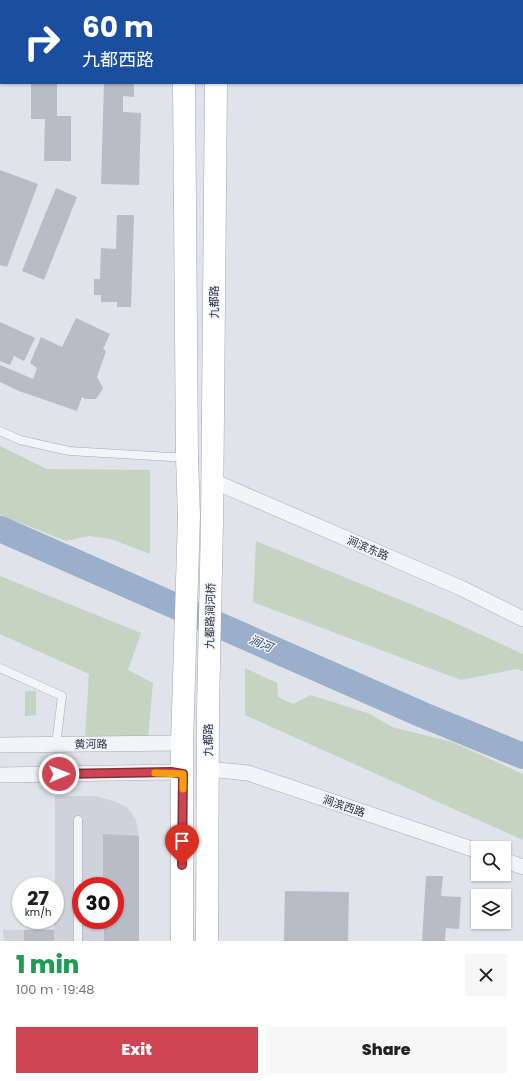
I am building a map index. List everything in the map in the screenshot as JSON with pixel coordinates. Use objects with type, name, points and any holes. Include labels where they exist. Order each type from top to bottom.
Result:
[{"type":"main road","points":[[182,941],[182,744],[189,516],[187,457],[184,84]]},
{"type":"main road","name":"九都路","points":[[212,521],[216,84]]},
{"type":"main road","name":"九都路涧河桥","points":[[208,710],[212,521]]},
{"type":"main road","name":"九都路","points":[[207,941],[208,710]]},
{"type":"street","name":"涧滨东路","points":[[213,481],[461,588],[523,619]]},
{"type":"street","name":"黄河路","points":[[0,745],[182,744]]},
{"type":"street","name":"涧滨西路","points":[[208,769],[248,773],[471,849]]},
{"type":"street","points":[[0,775],[171,772],[183,774]]},
{"type":"street","points":[[511,863],[523,867]]},
{"type":"lane","points":[[0,431],[20,440],[69,450],[171,458],[187,457]]},
{"type":"lane","points":[[0,668],[62,696],[56,744]]},
{"type":"lane","points":[[78,820],[78,941]]},
{"type":"shaded area","points":[[55,796],[95,796],[114,801],[127,807],[136,820],[139,836],[139,941],[4,941],[3,930],[64,929],[64,877],[55,877]]},
{"type":"green space","points":[[0,446],[47,469],[150,470],[150,554],[111,539],[89,536],[66,541],[0,515]]},
{"type":"green space","points":[[256,541],[442,617],[523,654],[523,671],[516,669],[461,680],[253,602]]},
{"type":"green space","points":[[0,576],[141,633],[128,670],[153,683],[148,738],[85,739],[89,674],[0,634]]},
{"type":"green space","points":[[245,668],[277,683],[278,697],[293,704],[311,695],[370,714],[392,727],[452,742],[523,774],[523,840],[245,715]]},
{"type":"green space","points":[[25,691],[36,691],[36,715],[25,716]]},
{"type":"building","points":[[31,84],[57,84],[57,116],[71,116],[71,161],[44,161],[45,119],[31,119]]},
{"type":"building","points":[[104,84],[134,84],[134,97],[123,96],[123,112],[141,113],[139,185],[101,184]]},
{"type":"building","points":[[0,170],[38,184],[7,267],[0,265]]},
{"type":"building","points":[[56,188],[77,197],[44,280],[22,271]]},
{"type":"building","points":[[117,215],[134,215],[131,307],[117,307],[117,302],[101,302],[101,295],[94,295],[94,279],[100,279],[101,248],[116,249]]},
{"type":"building","points":[[76,318],[110,334],[103,349],[106,351],[97,377],[103,388],[96,399],[85,399],[82,397],[77,411],[19,391],[0,382],[0,365],[33,379],[37,368],[30,363],[41,337],[62,347]]},
{"type":"building","points":[[0,322],[35,338],[24,361],[14,356],[10,365],[0,361]]},
{"type":"building","points":[[103,834],[139,836],[139,941],[104,941],[104,929],[124,929],[124,877],[103,877]]},
{"type":"building","points":[[426,876],[443,876],[441,896],[461,897],[459,929],[446,928],[445,941],[422,941]]},
{"type":"building","points":[[285,891],[349,892],[348,941],[284,941]]},
{"type":"building","points":[[24,930],[54,930],[54,941],[24,941]]},
{"type":"waterway","name":"涧河","points":[[0,529],[423,715],[523,756]]},
{"type":"slow traffic","points":[[155,773],[171,772],[183,774],[183,789]]},
{"type":"route","points":[[59,774],[171,772],[183,774],[182,865]]}]
